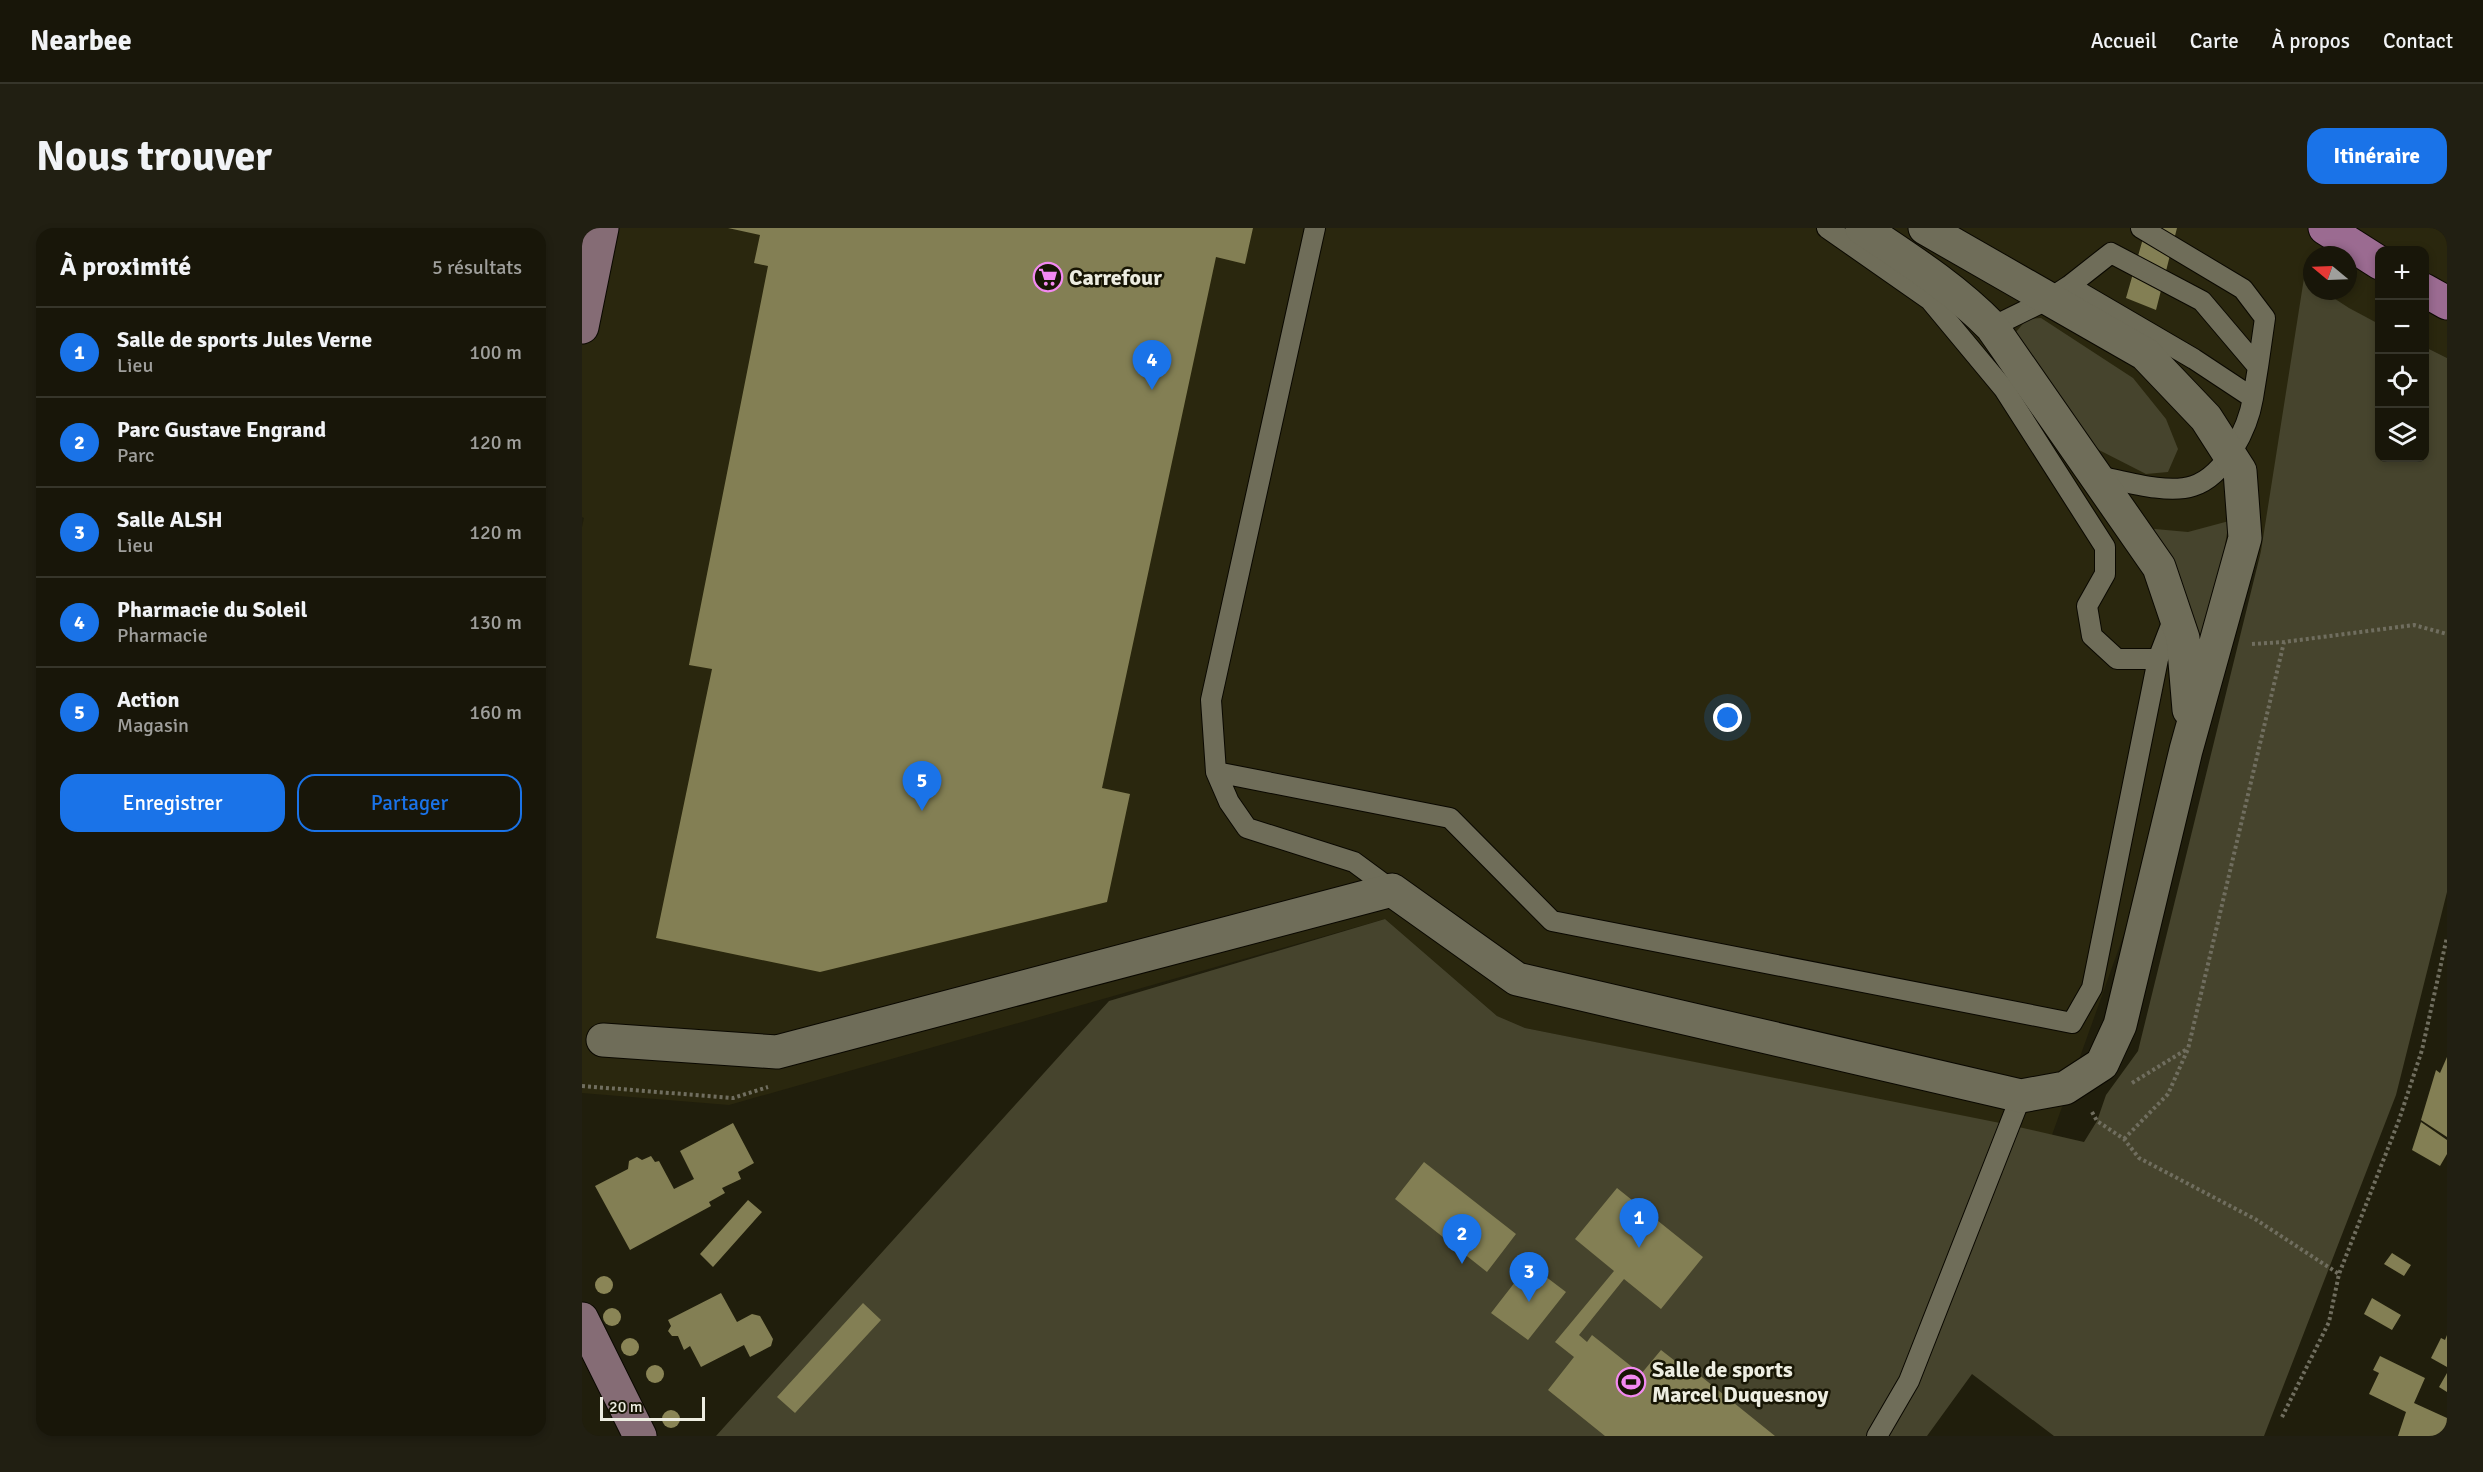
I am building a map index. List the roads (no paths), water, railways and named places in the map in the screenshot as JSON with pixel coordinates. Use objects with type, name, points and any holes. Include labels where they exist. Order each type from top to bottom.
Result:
[{"type":"main road","points":[[2325,228],[2375,260]]},
{"type":"main road","points":[[2429,293],[2447,303]]},
{"type":"street","points":[[582,327],[602,228]]},
{"type":"street","points":[[1862,228],[1966,300],[1992,327],[2159,567],[2183,638],[2189,699],[2186,750]]},
{"type":"street","points":[[603,1040],[777,1052],[1392,890],[1517,979],[2021,1096],[2065,1088],[2102,1064],[2120,1025],[2186,750],[2245,538],[2240,471],[2206,418],[2145,354],[2059,293],[1925,228]]},
{"type":"street","points":[[582,1319],[640,1436]]},
{"type":"street","points":[[582,1373],[615,1436]]},
{"type":"lane","points":[[1316,228],[1211,700],[1216,772],[1229,802],[1247,828],[1354,862],[1392,890]]},
{"type":"lane","points":[[1827,228],[1930,300],[2004,389],[2105,547],[2105,574],[2087,606],[2092,636],[2117,659],[2158,659]]},
{"type":"lane","points":[[2093,475],[2163,489],[2193,486],[2209,477],[2230,455],[2250,418],[2265,318],[2243,289],[2141,228]]},
{"type":"lane","points":[[1992,327],[2059,293],[2111,253],[2202,301],[2258,367]]},
{"type":"lane","points":[[2059,293],[2194,359],[2253,398]]},
{"type":"lane","points":[[1216,772],[1450,818],[1552,921],[2072,1023],[2092,988],[2158,659],[2175,615]]},
{"type":"lane","points":[[1876,1436],[1909,1381],[2021,1096]]},
{"type":"place","name":"Carrefour","points":[[1048,277]]},
{"type":"place","name":"Pharmacie du Soleil","points":[[1152,390]]},
{"type":"place","name":"Action","points":[[922,811]]},
{"type":"place","name":"Salle de sports Jules Verne","points":[[1639,1248]]},
{"type":"place","name":"Parc Gustave Engrand","points":[[1462,1264]]},
{"type":"place","name":"Salle ALSH","points":[[1529,1302]]},
{"type":"place","name":"Salle de sports Marcel Duquesnoy","points":[[1631,1382]]}]
